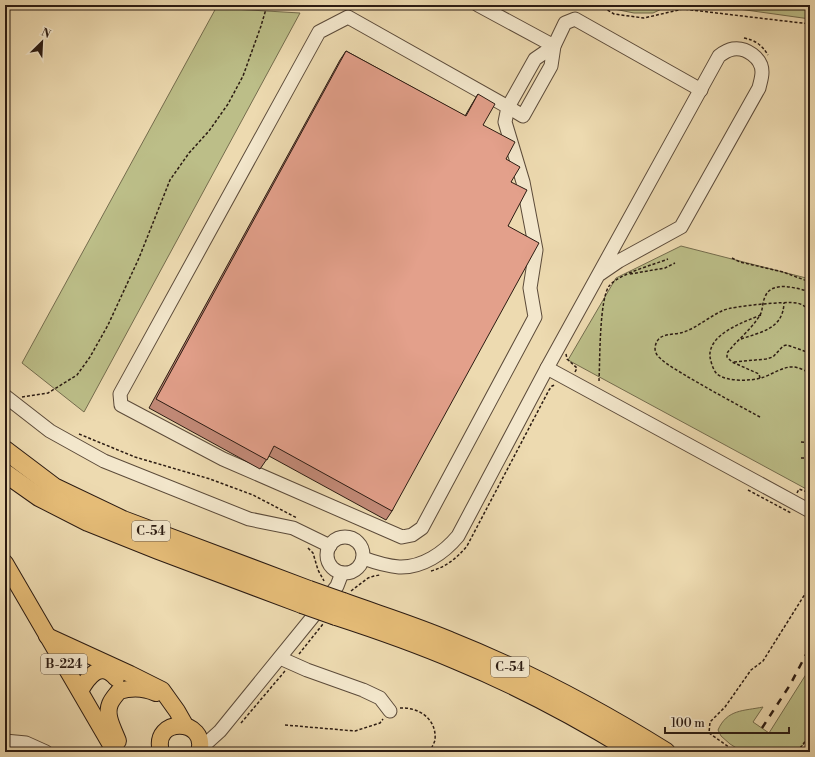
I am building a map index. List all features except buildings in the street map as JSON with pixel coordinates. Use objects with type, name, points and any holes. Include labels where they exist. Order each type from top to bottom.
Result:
[{"type":"highway","name":"C-54","points":[[5,450],[54,487],[124,520],[306,597]]},
{"type":"highway","name":"C-54","points":[[5,473],[39,497],[88,522],[158,550],[338,608],[449,640],[515,669],[584,704],[625,726],[666,752]]},
{"type":"highway","name":"C-54","points":[[338,608],[403,639],[456,660],[538,698],[602,732],[634,752]]},
{"type":"main road","name":"B-224","points":[[5,563],[115,752]]},
{"type":"main road","points":[[47,636],[162,690],[200,744],[199,751]]},
{"type":"main road","points":[[80,691],[87,678],[100,670],[106,671],[118,680],[119,691]]},
{"type":"main road","points":[[120,752],[120,744],[110,722],[108,712],[110,704],[119,691],[129,688],[149,690],[170,701]]},
{"type":"main road","points":[[168,729],[170,701]]},
{"type":"main road","points":[[161,752],[161,739],[163,733],[168,729],[179,725],[190,729]]},
{"type":"street","points":[[478,5],[554,46]]},
{"type":"street","points":[[554,46],[535,59],[508,107],[505,122],[523,182],[536,250],[530,288],[534,317],[422,528],[412,535],[402,537],[223,459],[121,405],[120,394],[318,32],[348,17],[508,107],[523,116],[551,66],[554,46],[565,23],[575,19],[701,90]]},
{"type":"street","points":[[363,558],[381,564],[399,567],[413,566],[437,555],[449,547],[462,529],[548,368],[719,56],[726,51],[733,49],[747,51],[755,57],[760,64],[762,71],[759,88],[681,227],[619,261],[600,274]]},
{"type":"street","points":[[548,368],[810,512]]},
{"type":"street","points":[[8,392],[50,432],[104,461],[249,519],[293,528],[330,546]]},
{"type":"street","points":[[339,538],[351,539],[360,546],[363,558],[358,568],[353,571],[342,573],[336,571],[329,563],[328,551],[334,541],[339,538]]},
{"type":"street","points":[[199,751],[220,731],[226,722],[286,660],[337,586],[342,573]]},
{"type":"street","points":[[286,660],[374,695],[380,698],[390,711]]},
{"type":"street","points":[[190,729],[208,730],[226,722]]},
{"type":"street","points":[[5,741],[26,743],[46,752]]},
{"type":"path","points":[[26,396],[48,393],[77,375],[90,357],[108,324],[139,258],[170,180],[189,153],[213,126],[228,104],[243,76],[266,9],[269,5]]},
{"type":"path","points":[[599,5],[614,14],[644,18],[683,9],[810,24]]},
{"type":"path","points":[[740,38],[754,41],[762,47],[769,59]]},
{"type":"path","points":[[732,258],[740,262],[783,272],[810,282]]},
{"type":"path","points":[[599,381],[603,308],[606,289],[627,274],[668,259]]},
{"type":"path","points":[[627,274],[665,268],[675,263]]},
{"type":"path","points":[[760,378],[759,374],[732,362],[727,357],[727,353],[761,315],[765,297],[768,292],[774,288],[790,287],[810,292]]},
{"type":"path","points":[[739,340],[771,328],[782,316],[784,303]]},
{"type":"path","points":[[760,417],[718,395],[669,365],[659,358],[655,352],[655,347],[660,337],[665,334],[683,332],[725,310],[784,303],[797,303],[810,310]]},
{"type":"path","points":[[761,315],[730,328],[717,338],[711,347],[710,355],[712,366],[717,374],[726,378],[746,380],[760,378],[793,366],[810,373]]},
{"type":"path","points":[[732,362],[773,357],[782,346],[787,345],[810,353]]},
{"type":"path","points":[[567,350],[567,359],[577,368]]},
{"type":"path","points":[[5,382],[8,392]]},
{"type":"path","points":[[431,571],[459,556],[467,546],[549,390],[552,386],[559,385]]},
{"type":"path","points":[[22,397],[27,402]]},
{"type":"path","points":[[74,432],[135,456],[210,479],[253,495],[298,518]]},
{"type":"path","points":[[801,442],[810,443]]},
{"type":"path","points":[[801,458],[810,458]]},
{"type":"path","points":[[745,487],[750,492],[794,514]]},
{"type":"path","points":[[799,488],[810,493]]},
{"type":"path","points":[[306,546],[313,553],[322,578]]},
{"type":"path","points":[[241,723],[286,660],[368,578],[380,575]]},
{"type":"path","points":[[736,752],[709,733],[710,722],[726,707],[751,670],[763,661],[810,586]]},
{"type":"path","points":[[285,725],[355,731],[380,723],[391,709],[408,708],[424,714],[434,725],[435,741],[430,752]]},
{"type":"path","points":[[797,752],[810,735]]},
{"type":"path","points":[[223,752],[226,749],[236,752]]},
{"type":"green space","points":[[605,5],[685,5],[666,7],[653,13],[634,13],[614,9]]},
{"type":"green space","points":[[710,5],[810,5],[810,19]]},
{"type":"green space","points":[[216,8],[300,13],[84,412],[22,363]]},
{"type":"green space","points":[[681,246],[810,279],[810,491],[568,360],[616,278]]},
{"type":"green space","points":[[810,668],[810,738],[796,752],[743,752],[721,736],[718,730],[726,718],[743,710],[763,707],[753,722],[769,733]]},
{"type":"railway","points":[[762,728],[790,685],[810,647]]}]
